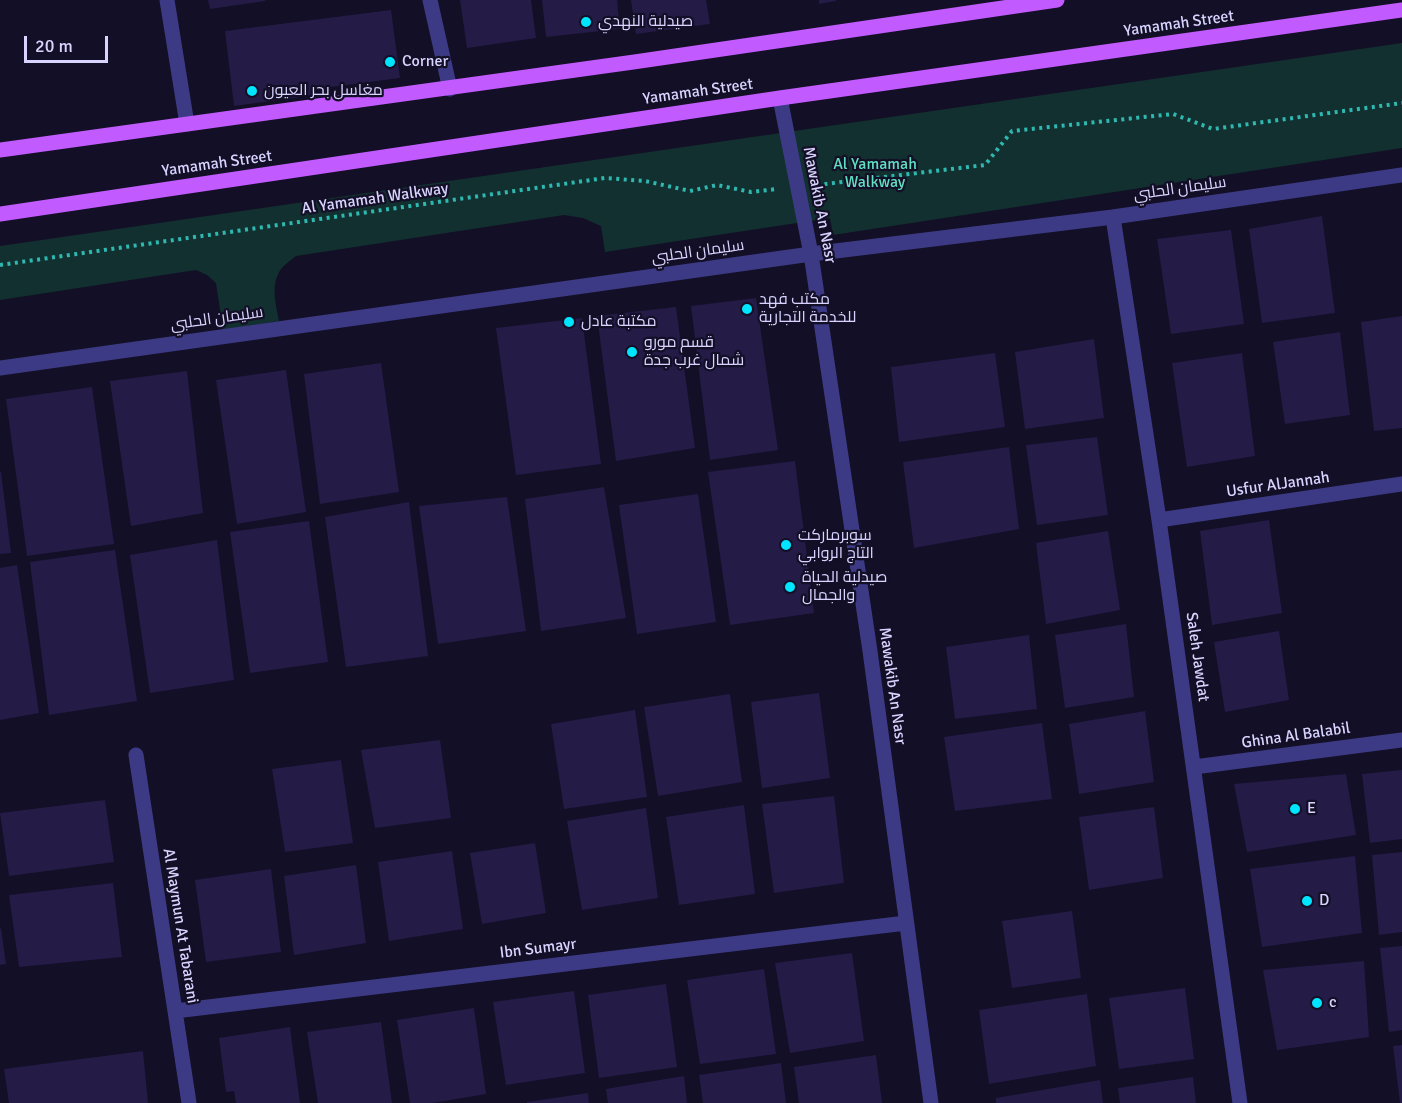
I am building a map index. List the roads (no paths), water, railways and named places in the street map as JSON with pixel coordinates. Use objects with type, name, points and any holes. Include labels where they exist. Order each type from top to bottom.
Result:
[{"type":"main road","points":[[0,150],[450,89],[1057,0]]},
{"type":"main road","name":"Yamamah Street","points":[[0,214],[780,98],[1402,10]]},
{"type":"street","points":[[167,0],[187,124]]},
{"type":"street","points":[[430,0],[450,89]]},
{"type":"street","name":"Mawakib An Nasr","points":[[780,98],[811,254],[870,651],[931,1103]]},
{"type":"street","name":"سليمان الحلبي","points":[[0,368],[811,254],[1113,217],[1402,175]]},
{"type":"street","name":"Saleh Jawdat","points":[[1113,217],[1159,520],[1240,1103]]},
{"type":"street","name":"Usfur AlJannah","points":[[1159,520],[1402,484]]},
{"type":"street","name":"Ghina Al Balabil","points":[[1194,768],[1402,740]]},
{"type":"street","name":"Al Maymun At Tabarani","points":[[136,754],[189,1103]]},
{"type":"street","name":"Ibn Sumayr","points":[[175,1011],[906,922]]},
{"type":"place","name":"صيدلية النهدي","points":[[586,22]]},
{"type":"place","name":"Corner","points":[[390,62]]},
{"type":"place","name":"مغاسل بحر العيون","points":[[252,91]]},
{"type":"place","name":"مكتب فهد للخدمة التجارية","points":[[747,309]]},
{"type":"place","name":"مكتبة عادل","points":[[569,322]]},
{"type":"place","name":"قسم مورو شمال غرب جدة","points":[[632,352]]},
{"type":"place","name":"سوبرماركت التاج الروابي","points":[[786,545]]},
{"type":"place","name":"صيدلية الحياة والجمال","points":[[790,587]]},
{"type":"place","name":"E","points":[[1295,809]]},
{"type":"place","name":"D","points":[[1307,901]]},
{"type":"place","name":"c","points":[[1317,1003]]},
{"type":"park label","name":"Al Yamamah Walkway","points":[[875,174]]}]
